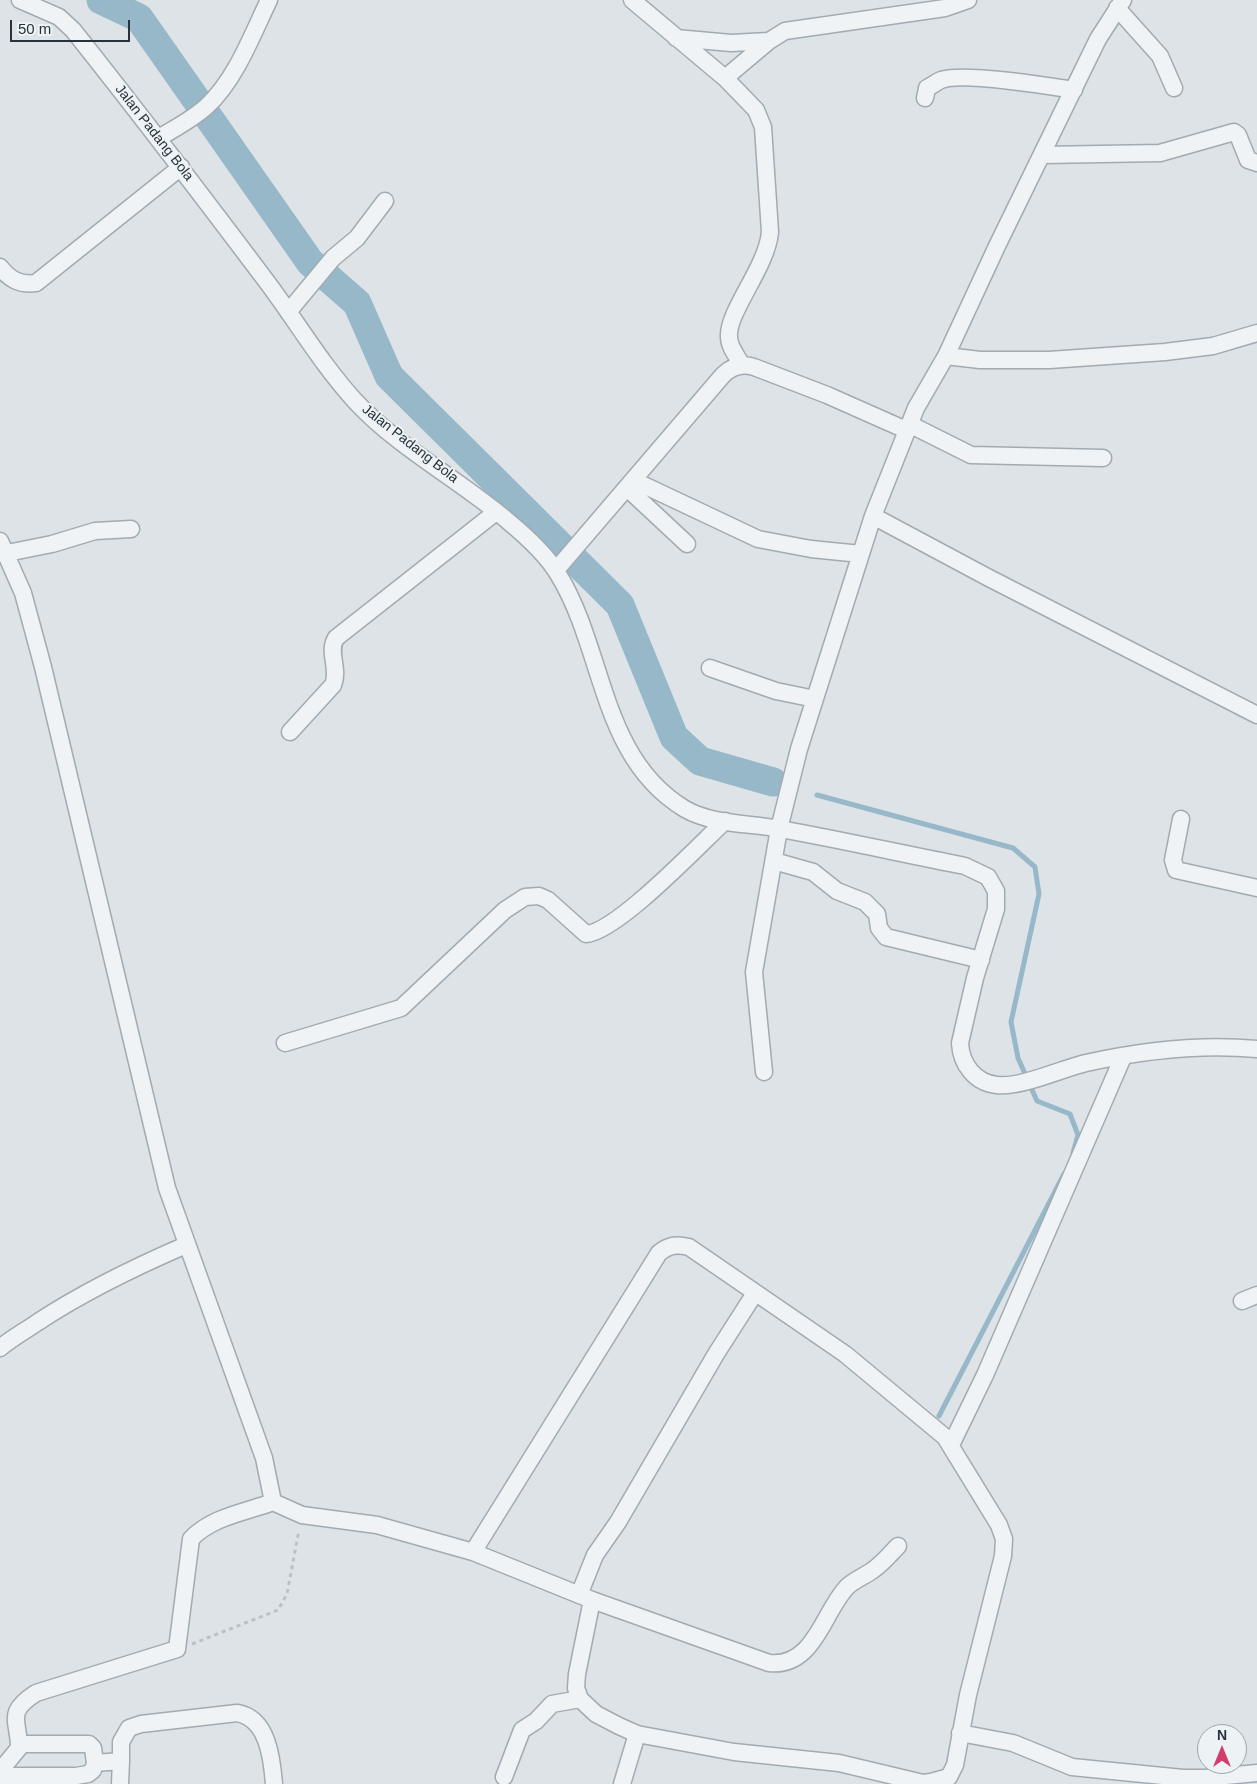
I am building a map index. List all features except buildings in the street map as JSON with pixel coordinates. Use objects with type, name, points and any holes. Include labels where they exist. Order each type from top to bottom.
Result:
[{"type":"street","name":"Jalan Padang Bola","points":[[20,0],[59,17],[73,30],[181,167],[289,311],[337,380],[358,404],[386,429],[496,512],[531,541],[556,570],[569,594],[616,727],[639,765],[664,793],[687,810],[704,817],[779,829],[965,866],[988,877],[996,891],[996,909],[962,1030],[960,1053],[971,1072],[983,1081],[996,1085],[1011,1085],[1069,1067],[1123,1057]]},
{"type":"street","points":[[158,138],[207,106],[220,90],[269,0]]},
{"type":"street","points":[[632,0],[725,78],[756,110],[763,127],[770,232],[766,252],[729,329],[730,344],[742,365]]},
{"type":"street","points":[[725,78],[769,41],[785,31],[945,8],[968,0]]},
{"type":"street","points":[[764,1072],[754,972],[779,829],[799,749],[873,516],[907,427],[946,356],[1098,39],[1120,4],[1160,56],[1174,88]]},
{"type":"street","points":[[676,38],[731,43],[769,41]]},
{"type":"street","points":[[925,98],[927,88],[941,80],[955,78],[1035,84],[1074,90]]},
{"type":"street","points":[[1042,155],[1160,153],[1234,132],[1238,135],[1248,160],[1257,163]]},
{"type":"street","points":[[0,267],[13,280],[24,284],[36,283],[181,167]]},
{"type":"street","points":[[289,311],[333,258],[353,243],[384,201]]},
{"type":"street","points":[[946,356],[980,360],[1040,360],[1147,354],[1213,346],[1257,333]]},
{"type":"street","points":[[556,570],[723,375],[731,368],[742,365],[827,395],[971,455],[1103,458]]},
{"type":"street","points":[[630,484],[687,544]]},
{"type":"street","points":[[630,484],[758,539],[810,549],[861,554]]},
{"type":"street","points":[[290,732],[333,685],[336,677],[332,648],[336,638],[496,512]]},
{"type":"street","points":[[873,516],[1257,715]]},
{"type":"street","points":[[131,529],[95,531],[52,544],[4,547],[24,593],[43,668],[166,1188],[261,1449],[273,1502]]},
{"type":"street","points":[[710,668],[776,690],[815,699]]},
{"type":"street","points":[[1182,819],[1173,860],[1176,870],[1257,888]]},
{"type":"street","points":[[285,1043],[401,1008],[505,910],[525,897],[539,896],[548,900],[586,934],[600,931],[632,907],[726,821]]},
{"type":"street","points":[[774,861],[806,869],[837,891],[865,902],[877,914],[879,928],[886,937],[981,960]]},
{"type":"street","points":[[952,1445],[985,1374],[1123,1057],[1190,1050],[1257,1049]]},
{"type":"street","points":[[0,1348],[13,1337],[125,1272],[186,1245]]},
{"type":"street","points":[[473,1552],[659,1253],[667,1246],[689,1247],[845,1354],[939,1431],[952,1445],[998,1525],[1004,1548],[960,1733],[952,1778],[923,1783],[839,1763],[748,1754],[637,1734],[596,1714],[580,1699],[576,1688],[576,1674],[586,1598],[595,1555],[618,1522],[716,1354],[755,1293]]},
{"type":"street","points":[[0,1771],[20,1748],[15,1724],[17,1710],[24,1701],[36,1693],[177,1649],[191,1540],[199,1531],[210,1524],[273,1502],[302,1515],[377,1525],[473,1552],[586,1598],[769,1663],[788,1663],[795,1659],[815,1637],[849,1585],[876,1568],[898,1546]]},
{"type":"street","points":[[504,1777],[522,1730],[536,1721],[552,1704],[580,1699]]},
{"type":"street","points":[[120,1784],[121,1742],[129,1728],[141,1724],[237,1713],[251,1718],[268,1743],[274,1784]]},
{"type":"street","points":[[960,1733],[1013,1743],[1072,1767],[1183,1778],[1257,1773]]},
{"type":"street","points":[[622,1784],[637,1734]]},
{"type":"street","points":[[0,1776],[88,1774],[93,1770],[95,1763],[93,1748],[89,1744],[20,1744]]},
{"type":"street","points":[[95,1763],[121,1762]]},
{"type":"path","points":[[177,1649],[278,1610],[287,1594],[302,1515]]},
{"type":"waterway","points":[[101,0],[139,18],[310,262],[357,303],[389,376],[620,605],[674,737],[700,761],[773,782]]},
{"type":"waterway","points":[[817,795],[1013,848],[1035,867],[1039,894],[1011,1022],[1018,1058],[1037,1101],[1070,1114],[1078,1135],[1073,1153]]},
{"type":"waterway","points":[[939,1416],[1064,1174]]}]
